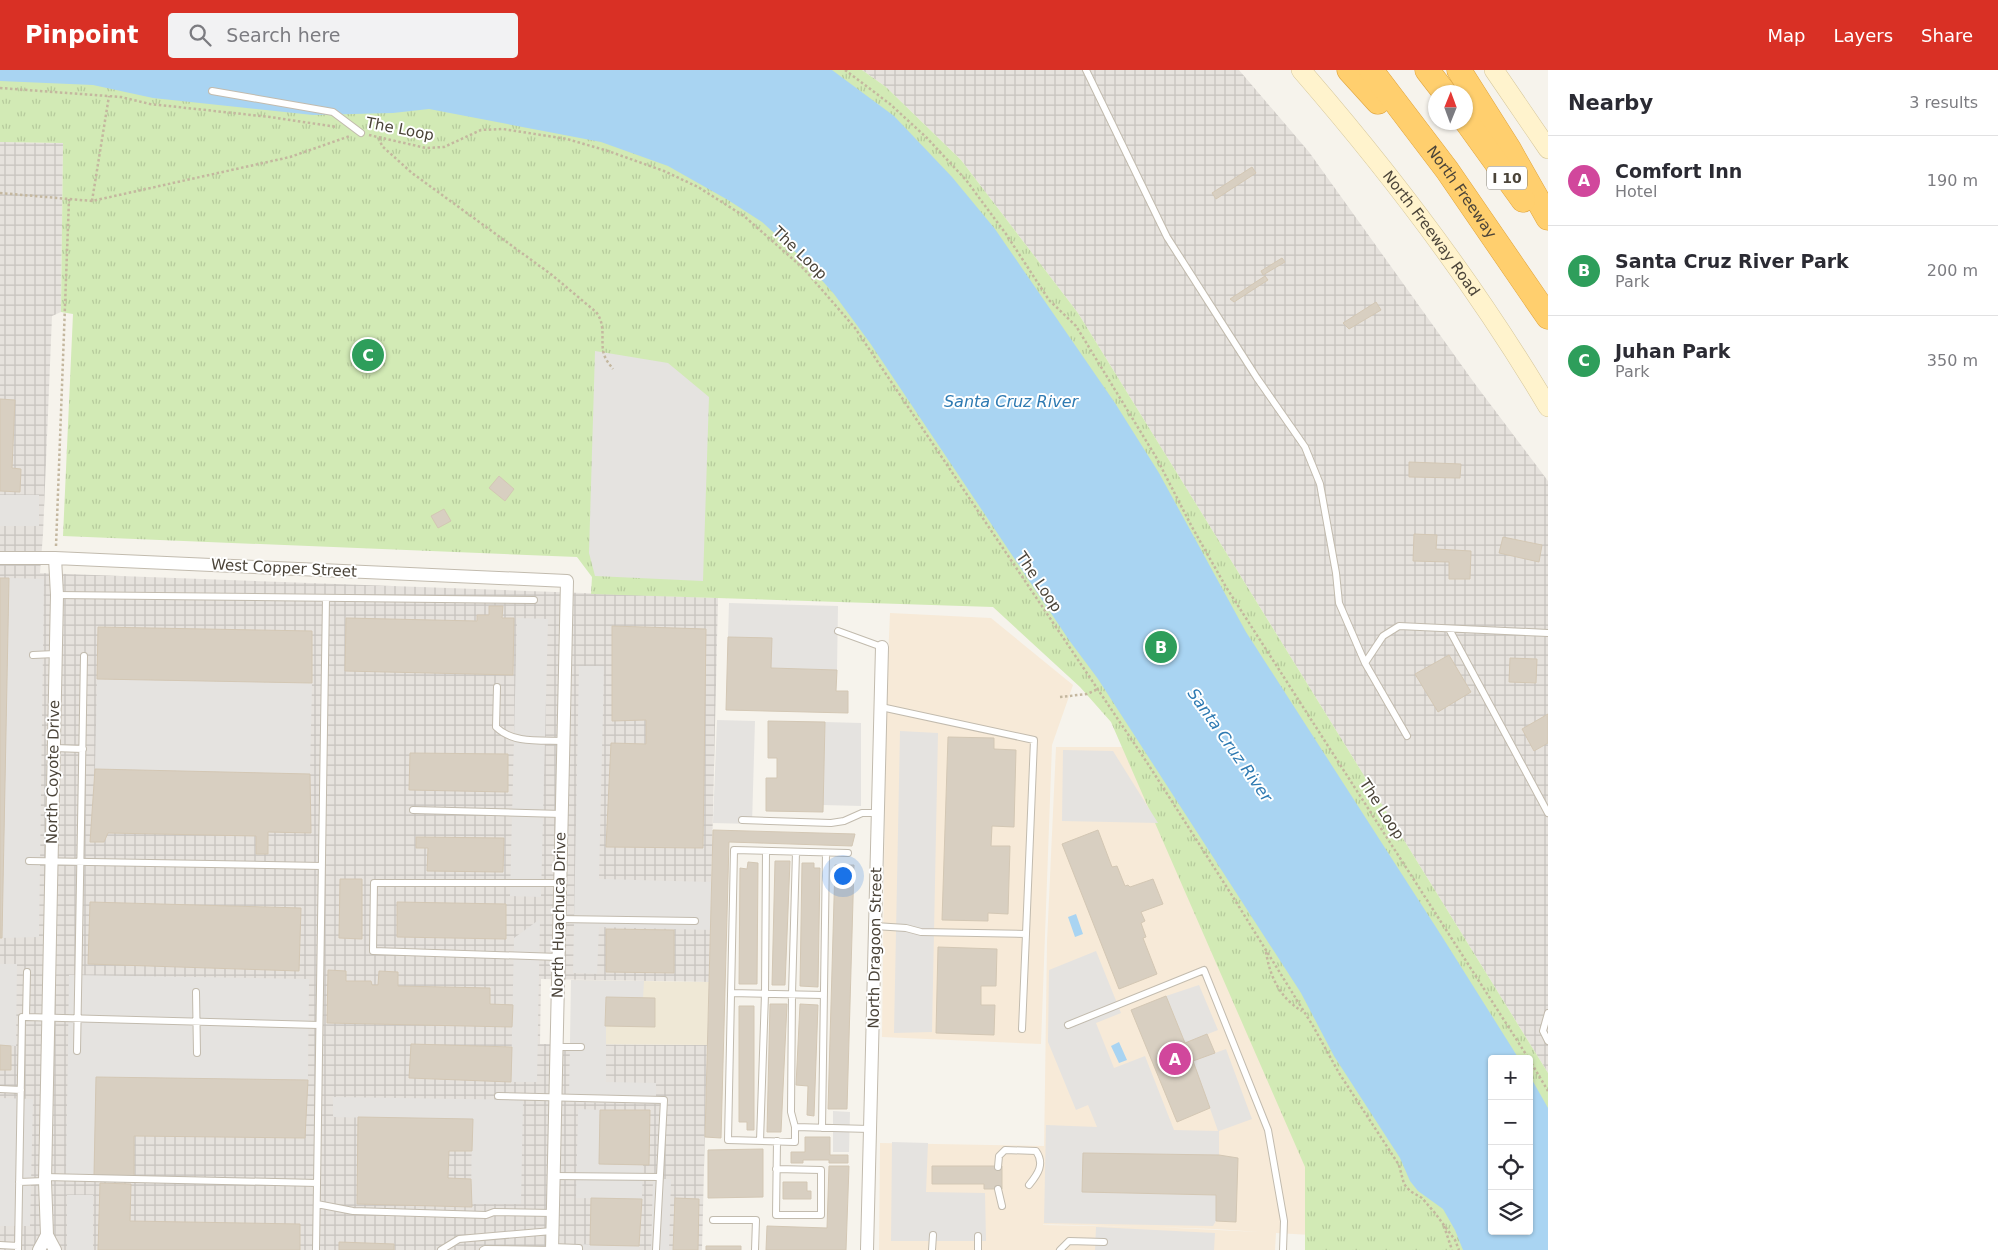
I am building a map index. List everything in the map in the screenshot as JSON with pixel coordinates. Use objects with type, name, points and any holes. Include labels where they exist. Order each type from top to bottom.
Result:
[{"type":"highway","points":[[1348,70],[1481,221]]},
{"type":"highway","name":"North Freeway","points":[[1371,70],[1447,170],[1548,317]]},
{"type":"highway","points":[[1426,70],[1438,85]]},
{"type":"highway","points":[[1459,70],[1509,149],[1548,218]]},
{"type":"highway","name":"I 10","points":[[1473,130],[1548,234]]},
{"type":"main road","name":"North Freeway Road","points":[[1301,70],[1394,182],[1438,242],[1490,315],[1548,407]]},
{"type":"main road","points":[[1494,70],[1548,149]]},
{"type":"street","name":"West Copper Street","points":[[0,558],[55,558],[567,581]]},
{"type":"street","name":"North Coyote Drive","points":[[55,558],[57,595],[45,1179],[47,1235],[55,1250]]},
{"type":"street","name":"North Huachuca Drive","points":[[552,1249],[567,581]]},
{"type":"street","name":"North Dragoon Street","points":[[867,1250],[882,647]]},
{"type":"street","points":[[39,1250],[47,1235]]},
{"type":"lane","points":[[1086,70],[1167,237],[1257,378],[1305,447],[1320,484],[1336,573],[1339,603],[1365,663],[1407,736]]},
{"type":"lane","points":[[212,91],[333,112],[361,133]]},
{"type":"lane","points":[[57,595],[534,600]]},
{"type":"lane","points":[[316,1250],[326,598]]},
{"type":"lane","points":[[1365,663],[1383,636],[1399,626],[1548,633]]},
{"type":"lane","points":[[1449,628],[1548,813]]},
{"type":"lane","points":[[838,631],[882,647]]},
{"type":"lane","points":[[33,655],[55,654]]},
{"type":"lane","points":[[77,1051],[84,656]]},
{"type":"lane","points":[[497,687],[496,727],[503,734],[515,739],[564,741]]},
{"type":"lane","points":[[880,707],[1034,740],[1022,1029]]},
{"type":"lane","points":[[54,748],[83,748]]},
{"type":"lane","points":[[413,810],[562,814]]},
{"type":"lane","points":[[742,820],[831,823],[844,821],[862,813],[878,813]]},
{"type":"lane","points":[[796,852],[791,1112],[795,1127],[795,1142],[728,1140],[734,850],[848,853]]},
{"type":"lane","points":[[760,1141],[765,994],[766,851]]},
{"type":"lane","points":[[822,1128],[826,852]]},
{"type":"lane","points":[[29,861],[322,866]]},
{"type":"lane","points":[[558,957],[373,951],[374,883],[560,883]]},
{"type":"lane","points":[[559,919],[695,921]]},
{"type":"lane","points":[[875,926],[906,928],[921,932],[1026,934]]},
{"type":"lane","points":[[1068,1025],[1204,970],[1268,1130],[1284,1221],[1283,1250]]},
{"type":"lane","points":[[27,972],[26,1017],[319,1025]]},
{"type":"lane","points":[[196,992],[197,1053]]},
{"type":"lane","points":[[731,993],[824,994]]},
{"type":"lane","points":[[1548,1013],[1543,1031],[1548,1041]]},
{"type":"lane","points":[[0,1245],[18,1248],[22,1017]]},
{"type":"lane","points":[[556,1047],[581,1047]]},
{"type":"lane","points":[[0,1089],[21,1090]]},
{"type":"lane","points":[[498,1096],[664,1100],[656,1250]]},
{"type":"lane","points":[[795,1127],[870,1129]]},
{"type":"lane","points":[[776,1170],[821,1170],[821,1215],[776,1215],[776,1170],[777,1141]]},
{"type":"lane","points":[[998,1166],[999,1156],[1005,1150],[1036,1151],[1040,1158],[1040,1171],[1029,1185]]},
{"type":"lane","points":[[554,1176],[659,1177]]},
{"type":"lane","points":[[19,1182],[45,1179],[317,1183]]},
{"type":"lane","points":[[998,1189],[1002,1206]]},
{"type":"lane","points":[[317,1204],[353,1212],[486,1215],[494,1212],[553,1213]]},
{"type":"lane","points":[[713,1220],[756,1220],[755,1250]]},
{"type":"lane","points":[[441,1250],[458,1239],[552,1231]]},
{"type":"lane","points":[[932,1250],[933,1235]]},
{"type":"lane","points":[[978,1236],[978,1250]]},
{"type":"lane","points":[[1060,1250],[1069,1241],[1104,1242]]},
{"type":"lane","points":[[483,1250],[485,1248],[579,1248],[579,1250]]},
{"type":"path","name":"The Loop","points":[[845,70],[890,104],[927,138],[966,180],[1006,234],[1049,300],[1076,326],[1084,337],[1156,457],[1192,527],[1226,586],[1526,1055]]},
{"type":"path","name":"The Loop","points":[[0,88],[109,96],[159,106],[324,124],[426,148],[444,147],[481,130],[503,128],[567,139],[664,170],[698,187],[744,216],[804,270],[855,328],[1148,764],[1304,1012],[1339,1073],[1399,1165],[1404,1184],[1410,1191],[1422,1198],[1443,1222],[1459,1250]]},
{"type":"path","points":[[92,201],[109,96]]},
{"type":"path","points":[[0,193],[92,201],[290,157],[361,133]]},
{"type":"path","points":[[379,138],[382,146],[412,173],[552,275],[596,312],[602,326],[605,358],[613,369]]},
{"type":"path","points":[[55,558],[69,199]]},
{"type":"path","points":[[1060,697],[1087,694],[1098,689]]},
{"type":"path","name":"The Loop","points":[[1265,950],[1274,981],[1279,990],[1293,1006],[1304,1012]]},
{"type":"path","name":"The Loop","points":[[1533,1066],[1548,1091]]},
{"type":"path","points":[[1443,1222],[1452,1250]]},
{"type":"shaded area","points":[[862,70],[1239,70],[1309,152],[1475,384],[1548,481],[1548,1073],[1078,313],[961,160],[886,87]]},
{"type":"shaded area","points":[[0,142],[63,143],[61,312],[52,316],[40,573],[718,598],[709,982],[541,979],[540,1044],[707,1045],[702,1250],[0,1250]]},
{"type":"shaded area","points":[[595,351],[668,363],[709,397],[703,581],[595,576],[589,553]]},
{"type":"shaded area","points":[[0,495],[39,495],[39,526],[0,526]]},
{"type":"shaded area","points":[[9,578],[44,579],[39,937],[2,938]]},
{"type":"shaded area","points":[[729,603],[838,606],[837,670],[771,668],[728,637]]},
{"type":"shaded area","points":[[890,613],[991,618],[1073,685],[1052,745],[1041,1044],[882,1037],[886,705]]},
{"type":"shaded area","points":[[517,618],[548,619],[541,897],[510,896]]},
{"type":"shaded area","points":[[579,666],[604,666],[599,879],[712,882],[711,930],[599,927],[597,974],[573,973]]},
{"type":"shaded area","points":[[97,679],[312,683],[310,774],[95,769]]},
{"type":"shaded area","points":[[717,720],[755,721],[752,824],[713,823]]},
{"type":"shaded area","points":[[825,722],[861,723],[861,806],[823,805]]},
{"type":"shaded area","points":[[900,731],[938,733],[932,1032],[894,1033]]},
{"type":"shaded area","points":[[1056,747],[1128,747],[1311,1167],[1311,1235],[1276,1233],[1275,1250],[879,1250],[880,1143],[1044,1146],[1043,1216],[1047,942]],"holes":[[[1043,1224],[1143,1227],[1043,1225]],[[1157,1227],[1215,1229],[1259,1232]]]},
{"type":"shaded area","points":[[1063,750],[1113,751],[1158,823],[1062,821]]},
{"type":"shaded area","points":[[540,919],[537,1082],[511,1082],[514,938]]},
{"type":"shaded area","points":[[1096,951],[1121,1013],[1096,1023],[1114,1068],[1145,1056],[1174,1130],[1218,1131],[1193,1061],[1226,1049],[1252,1119],[1219,1131],[1219,1155],[1084,1153],[1083,1192],[1216,1195],[1216,1221],[1213,1226],[1044,1223],[1046,1125],[1097,1127],[1088,1105],[1076,1110],[1048,1042],[1049,970]]},
{"type":"shaded area","points":[[0,964],[17,964],[16,1046],[0,1045]]},
{"type":"shaded area","points":[[69,975],[309,979],[308,1080],[96,1077],[94,1175],[66,1175]]},
{"type":"shaded area","points":[[571,980],[709,982],[707,1045],[571,1044]]},
{"type":"shaded area","points":[[571,980],[644,981],[643,998],[606,997],[606,1082],[656,1083],[656,1104],[569,1102]]},
{"type":"shaded area","points":[[1199,985],[1218,1030],[1185,1043],[1166,996]]},
{"type":"shaded area","points":[[333,1097],[523,1100],[521,1204],[471,1204],[472,1120],[333,1117]]},
{"type":"shaded area","points":[[0,1098],[33,1099],[30,1226],[0,1226]]},
{"type":"shaded area","points":[[578,1109],[600,1110],[599,1164],[643,1165],[642,1199],[576,1198]]},
{"type":"shaded area","points":[[833,1111],[850,1112],[849,1152],[833,1152]]},
{"type":"shaded area","points":[[892,1142],[928,1143],[926,1192],[985,1193],[986,1241],[891,1241]]},
{"type":"shaded area","points":[[653,1179],[671,1179],[669,1250],[651,1250]]},
{"type":"shaded area","points":[[67,1195],[93,1195],[93,1250],[67,1250]]},
{"type":"shaded area","points":[[1096,1227],[1215,1233],[1214,1250],[1095,1250]]},
{"type":"shaded area","points":[[574,1244],[639,1246],[639,1250],[574,1250]]},
{"type":"green space","points":[[0,70],[862,70],[886,87],[961,160],[1078,313],[1548,1073],[1548,1250],[1305,1250],[1305,1167],[1111,722],[1080,687],[993,607],[591,594],[592,577],[577,557],[63,536],[73,314],[61,312],[63,143],[0,142]]},
{"type":"water","name":"Santa Cruz River","points":[[0,70],[832,70],[894,116],[952,177],[995,229],[1115,403],[1159,473],[1246,632],[1516,1055],[1488,1055],[1488,1235],[1533,1235],[1533,1082],[1548,1108],[1548,1250],[1463,1250],[1455,1230],[1443,1209],[1418,1191],[1410,1181],[1400,1158],[1334,1056],[1301,993],[1098,679],[1069,640],[870,343],[834,294],[803,259],[762,222],[668,166],[601,142],[429,109],[393,113],[313,115],[153,98],[93,85],[0,81]]},
{"type":"water","points":[[1076,914],[1083,934],[1075,937],[1068,917]]},
{"type":"water","points":[[1119,1042],[1127,1060],[1119,1063],[1111,1046]]},
{"type":"building","points":[[1252,167],[1256,173],[1216,199],[1212,193]]},
{"type":"building","points":[[1282,258],[1285,262],[1263,275],[1261,271]]},
{"type":"building","points":[[1265,276],[1268,280],[1234,302],[1230,299]]},
{"type":"building","points":[[1376,302],[1381,310],[1349,329],[1343,323]]},
{"type":"building","points":[[0,399],[15,400],[12,468],[21,469],[20,492],[0,491]]},
{"type":"building","points":[[1409,462],[1461,464],[1460,478],[1409,477]]},
{"type":"building","points":[[499,476],[514,489],[505,501],[489,488]]},
{"type":"building","points":[[444,509],[451,521],[438,528],[431,516]]},
{"type":"building","points":[[1414,534],[1437,535],[1436,549],[1471,551],[1470,579],[1449,579],[1449,562],[1413,561]]},
{"type":"building","points":[[1503,537],[1542,545],[1539,562],[1499,553]]},
{"type":"building","points":[[0,578],[9,578],[2,938],[0,938]]},
{"type":"building","points":[[489,606],[503,606],[502,618],[514,618],[513,675],[345,671],[346,618],[477,621],[477,615],[489,615]]},
{"type":"building","points":[[612,626],[706,629],[703,848],[606,847],[611,743],[646,744],[646,720],[612,721]]},
{"type":"building","points":[[98,627],[312,631],[312,683],[97,679]]},
{"type":"building","points":[[728,637],[772,638],[771,668],[837,670],[836,691],[848,691],[848,713],[726,710]]},
{"type":"building","points":[[1449,655],[1471,692],[1438,712],[1415,674]]},
{"type":"building","points":[[1510,658],[1537,659],[1536,683],[1509,682]]},
{"type":"building","points":[[1548,714],[1548,743],[1534,751],[1522,729]]},
{"type":"building","points":[[768,721],[825,722],[823,812],[766,811],[766,778],[777,778],[777,758],[768,758]]},
{"type":"building","points":[[948,737],[994,738],[994,749],[1016,750],[1014,827],[992,826],[991,846],[1010,846],[1008,914],[988,913],[988,921],[942,920]]},
{"type":"building","points":[[410,753],[508,754],[508,792],[409,790]]},
{"type":"building","points":[[95,769],[310,774],[311,833],[268,832],[268,854],[256,854],[256,836],[108,833],[104,842],[90,842]]},
{"type":"building","points":[[713,830],[855,834],[852,846],[729,842],[721,1138],[705,1137]]},
{"type":"building","points":[[1098,830],[1112,867],[1117,866],[1125,886],[1128,885],[1130,887],[1153,879],[1163,904],[1141,912],[1145,921],[1141,923],[1146,937],[1143,938],[1157,974],[1119,989],[1062,844]]},
{"type":"building","points":[[416,837],[504,838],[503,872],[427,871],[428,848],[416,848]]},
{"type":"building","points":[[775,861],[790,861],[785,985],[772,985]]},
{"type":"building","points":[[748,862],[758,863],[757,984],[739,984],[740,868],[747,869]]},
{"type":"building","points":[[802,863],[814,863],[814,868],[820,868],[818,987],[800,986]]},
{"type":"building","points":[[835,865],[854,865],[847,1109],[828,1109]]},
{"type":"building","points":[[340,879],[362,879],[362,939],[339,938]]},
{"type":"building","points":[[90,902],[301,908],[299,971],[88,964]]},
{"type":"building","points":[[397,902],[506,904],[506,939],[397,937]]},
{"type":"building","points":[[606,929],[674,930],[674,973],[606,972]]},
{"type":"building","points":[[938,947],[997,949],[996,986],[981,986],[981,1005],[995,1005],[994,1035],[936,1033]]},
{"type":"building","points":[[328,970],[346,971],[346,981],[371,981],[372,985],[378,985],[379,971],[398,972],[398,986],[490,988],[490,1004],[513,1005],[512,1027],[327,1023]]},
{"type":"building","points":[[1166,996],[1185,1043],[1207,1034],[1215,1053],[1193,1061],[1210,1108],[1177,1122],[1131,1010]]},
{"type":"building","points":[[606,997],[655,998],[655,1027],[605,1026]]},
{"type":"building","points":[[770,1004],[787,1004],[781,1132],[767,1132]]},
{"type":"building","points":[[800,1004],[818,1005],[814,1116],[807,1115],[808,1086],[796,1085]]},
{"type":"building","points":[[739,1006],[754,1006],[754,1130],[747,1130],[747,1122],[739,1122]]},
{"type":"building","points":[[411,1044],[512,1047],[511,1082],[409,1078]]},
{"type":"building","points":[[0,1045],[11,1046],[11,1070],[0,1070]]},
{"type":"building","points":[[96,1077],[308,1080],[305,1138],[134,1136],[134,1176],[94,1175]]},
{"type":"building","points":[[600,1110],[650,1110],[649,1165],[599,1164]]},
{"type":"building","points":[[358,1117],[473,1119],[472,1151],[449,1151],[448,1178],[471,1179],[472,1207],[357,1204]]},
{"type":"building","points":[[805,1137],[830,1137],[830,1155],[848,1155],[848,1163],[829,1163],[829,1160],[803,1160],[803,1163],[791,1163],[791,1152],[805,1152]]},
{"type":"building","points":[[763,1149],[763,1197],[708,1198],[708,1150]]},
{"type":"building","points":[[1083,1153],[1219,1155],[1238,1158],[1236,1222],[1216,1221],[1216,1195],[1082,1192]]},
{"type":"building","points":[[829,1166],[849,1166],[846,1250],[766,1250],[767,1226],[827,1228]]},
{"type":"building","points":[[932,1166],[1002,1166],[1002,1189],[984,1189],[984,1184],[932,1184]]},
{"type":"building","points":[[783,1182],[807,1182],[807,1191],[811,1191],[811,1199],[783,1199]]},
{"type":"building","points":[[100,1183],[131,1184],[130,1221],[300,1224],[300,1250],[98,1250]]},
{"type":"building","points":[[591,1198],[642,1199],[639,1246],[590,1245]]},
{"type":"building","points":[[675,1198],[699,1199],[698,1250],[673,1250]]},
{"type":"building","points":[[339,1242],[394,1244],[394,1250],[339,1250]]},
{"type":"building","points":[[706,1246],[741,1246],[741,1250],[706,1250]]},
{"type":"place","name":"Juhan Park","points":[[368,355]]},
{"type":"place","name":"Santa Cruz River Park","points":[[1161,647]]},
{"type":"place","name":"Comfort Inn","points":[[1175,1059]]}]
